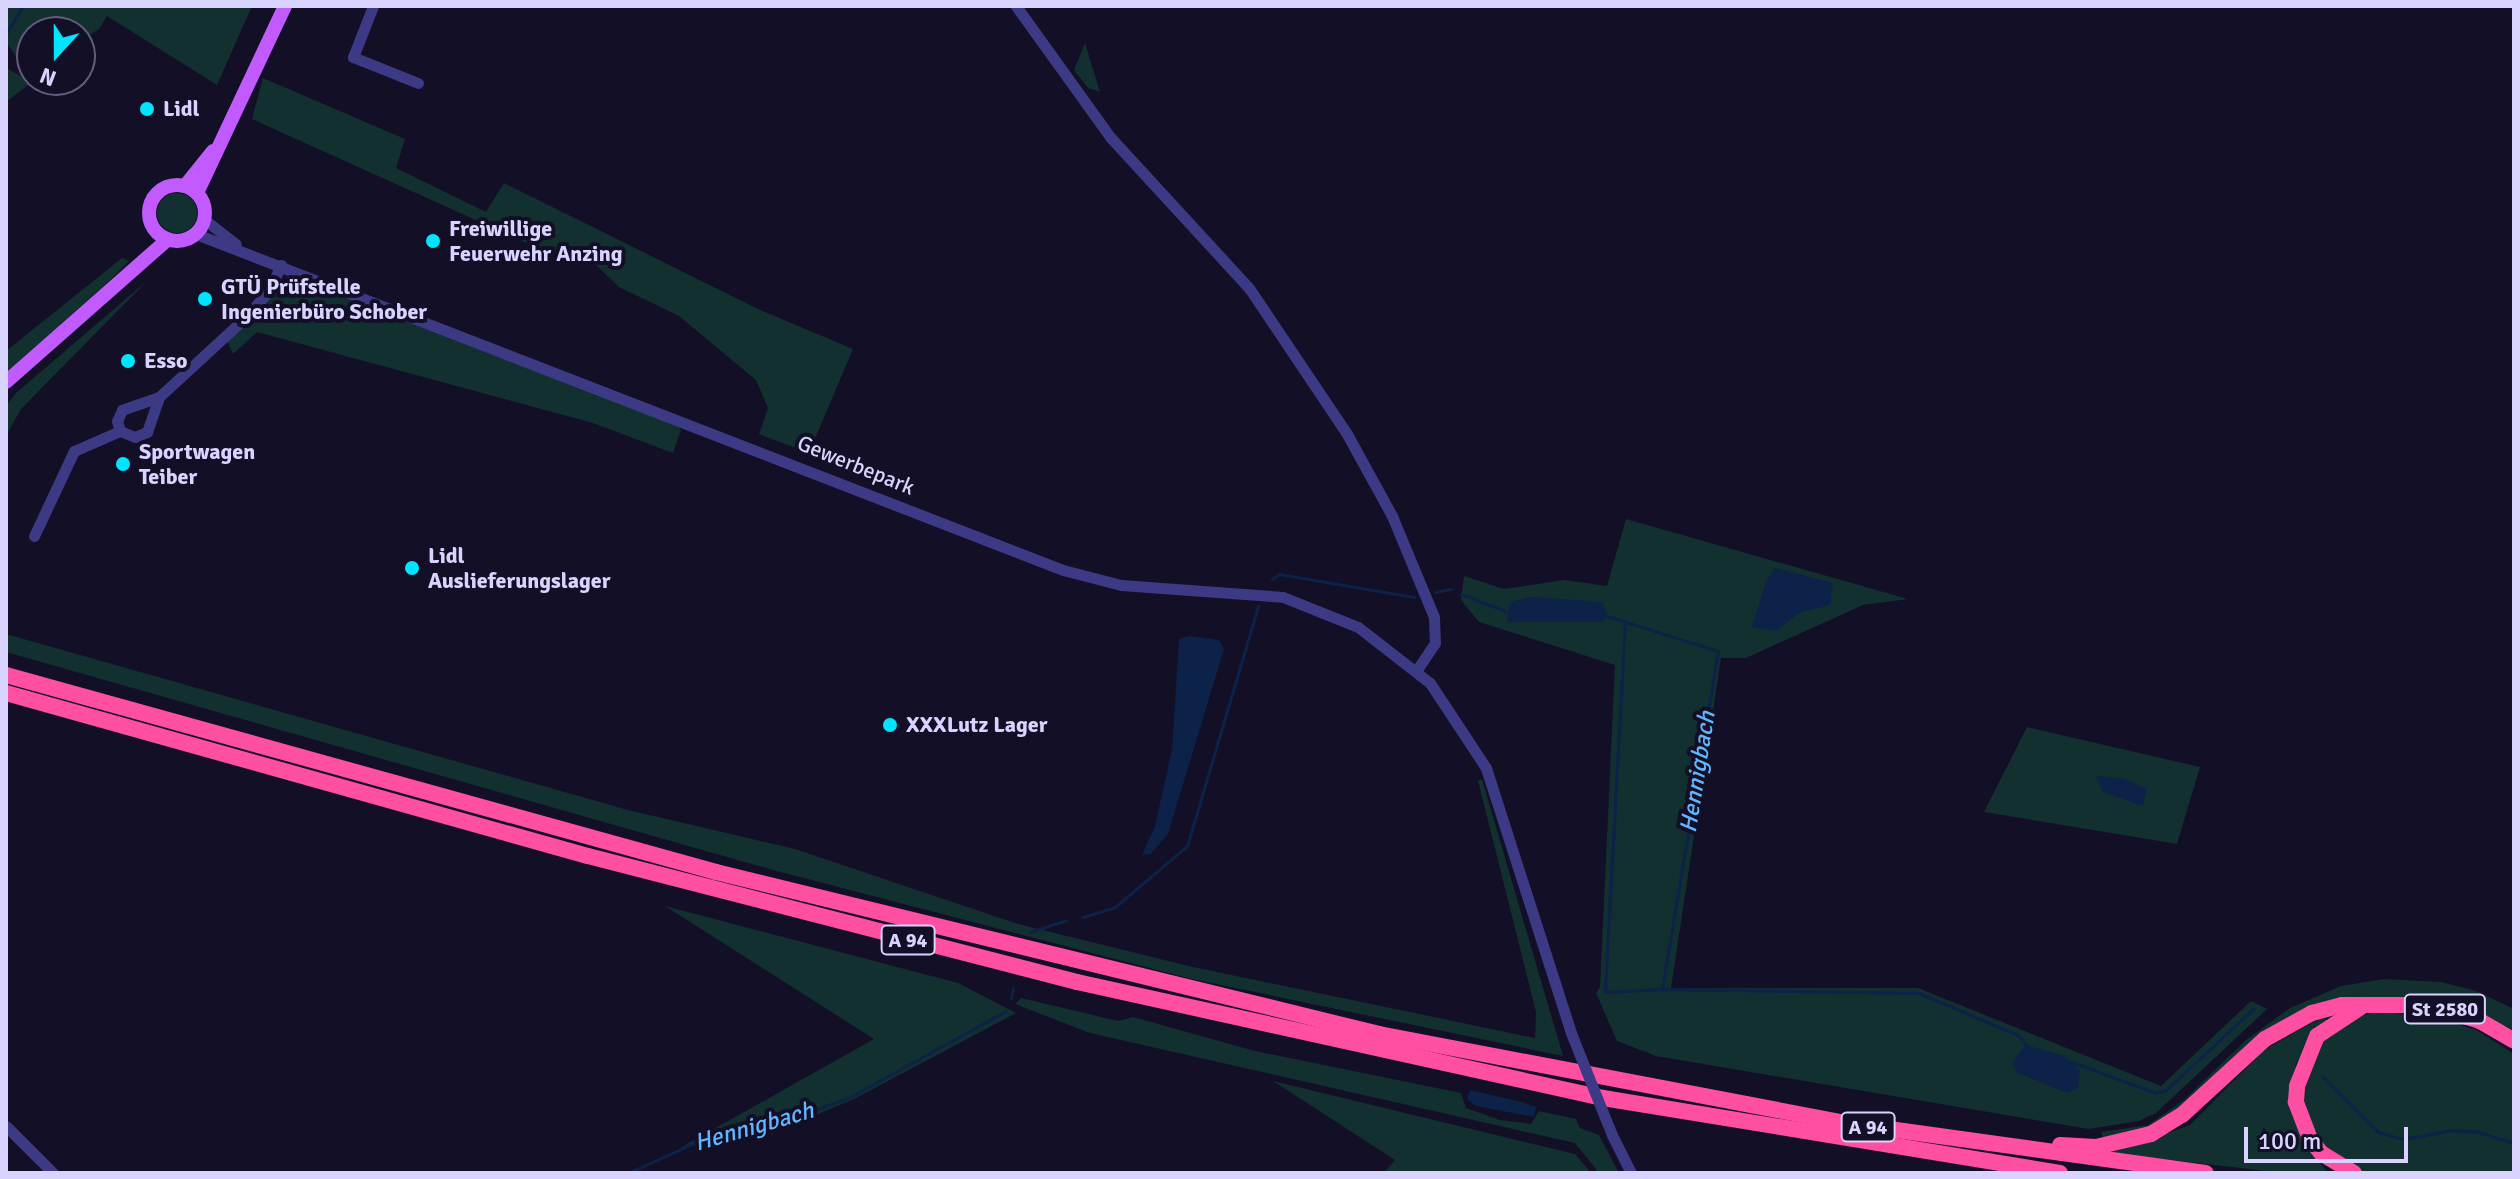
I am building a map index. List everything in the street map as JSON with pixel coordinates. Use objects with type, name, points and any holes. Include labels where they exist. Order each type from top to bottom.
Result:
[{"type":"highway","name":"A 94","points":[[6,675],[716,872],[1161,984],[1594,1078],[2029,1151],[2206,1173]]},
{"type":"highway","name":"A 94","points":[[6,693],[588,856],[1092,986],[1617,1101],[2060,1173]]},
{"type":"highway","points":[[2029,1151],[2057,1145],[2096,1147],[2151,1134],[2182,1115],[2265,1039],[2312,1013],[2370,1003]]},
{"type":"highway","points":[[2354,1173],[2338,1167],[2310,1139],[2299,1112],[2297,1086],[2317,1036],[2370,1003]]},
{"type":"highway","name":"St 2580","points":[[2370,1003],[2455,1011],[2514,1041]]},
{"type":"main road","points":[[191,190],[285,6]]},
{"type":"main road","points":[[168,239],[154,229],[149,214],[157,194],[170,186],[191,190]]},
{"type":"main road","points":[[6,382],[168,239],[196,234],[205,220],[191,190]]},
{"type":"main road","points":[[131,270],[154,229]]},
{"type":"street","points":[[373,6],[353,57],[418,83]]},
{"type":"street","points":[[1016,6],[1111,138],[1249,288],[1347,434],[1392,516],[1434,617],[1435,643],[1417,670]]},
{"type":"street","name":"Gewerbepark","points":[[205,220],[240,247]]},
{"type":"street","name":"Gewerbepark","points":[[196,234],[240,247],[1063,570],[1121,585],[1241,590],[1308,604],[1358,627],[1417,670],[1462,725],[1490,779],[1571,1033],[1612,1135],[1631,1173]]},
{"type":"street","points":[[120,431],[117,421],[122,410],[159,397],[245,318],[268,292],[281,265]]},
{"type":"street","points":[[34,536],[74,451],[120,431],[135,437],[147,432],[159,397]]},
{"type":"street","points":[[6,1126],[53,1173]]},
{"type":"green space","points":[[6,6],[252,6],[217,85],[107,16],[96,31],[96,16],[16,16],[16,56],[6,42]]},
{"type":"green space","points":[[1085,43],[1100,92],[1088,88],[1074,70]]},
{"type":"green space","points":[[6,68],[16,73],[16,94],[6,102]]},
{"type":"green space","points":[[263,78],[405,139],[396,168],[486,212],[504,183],[760,310],[853,349],[809,453],[759,434],[768,408],[756,380],[679,316],[619,287],[596,265],[561,252],[560,258],[252,119]]},
{"type":"green space","points":[[177,193],[191,199],[197,213],[191,227],[177,233],[163,227],[157,213],[163,199]]},
{"type":"green space","points":[[122,258],[129,261],[6,373],[6,351]]},
{"type":"green space","points":[[148,280],[21,409],[6,436],[6,406],[16,393]]},
{"type":"green space","points":[[297,280],[677,425],[681,430],[673,453],[593,423],[257,332],[233,354],[227,341],[286,281]]},
{"type":"green space","points":[[1626,519],[1908,599],[1863,605],[1746,658],[1721,658],[1671,988],[1918,988],[2161,1086],[2251,1001],[2267,1009],[2156,1113],[2139,1121],[2089,1129],[1656,1056],[1617,1041],[1596,993],[1600,987],[1615,665],[1479,622],[1461,600],[1464,576],[1504,589],[1564,580],[1607,586]]},
{"type":"green space","points":[[6,634],[628,810],[795,849],[1018,924],[1193,967],[1535,1038],[1536,1012],[1478,781],[1482,779],[1563,1056],[1192,979],[773,870],[6,652]]},
{"type":"green space","points":[[2027,727],[2200,767],[2177,844],[1984,812]]},
{"type":"green space","points":[[665,906],[958,983],[1016,1013],[854,1099],[771,1134],[680,1148],[874,1039]]},
{"type":"green space","points":[[2384,979],[2441,982],[2476,991],[2514,1009],[2514,1030],[2441,998],[2346,999],[2309,1012],[2153,1130],[2104,1139],[2101,1132],[2148,1125],[2184,1100],[2246,1040],[2290,1008],[2341,986]]},
{"type":"green space","points":[[1021,998],[1118,1021],[1133,1017],[1255,1051],[1461,1093],[1466,1108],[1500,1120],[1531,1124],[1539,1111],[1576,1119],[1580,1128],[1599,1135],[1619,1173],[1599,1173],[1575,1143],[1090,1033],[1015,1004]]},
{"type":"green space","points":[[2381,1012],[2442,1019],[2478,1031],[2514,1054],[2514,1173],[2360,1173],[2320,1147],[2300,1094],[2320,1043],[2356,1016]]},
{"type":"green space","points":[[2325,1016],[2327,1023],[2297,1061],[2290,1088],[2304,1141],[2328,1173],[2283,1173],[2111,1153],[2190,1125],[2264,1050]]},
{"type":"green space","points":[[1273,1081],[1575,1154],[1591,1173],[1384,1173],[1395,1160]]},
{"type":"water","points":[[1775,568],[1833,583],[1830,605],[1801,612],[1776,631],[1752,627],[1766,581]]},
{"type":"water","points":[[1532,597],[1603,602],[1607,616],[1603,622],[1507,622],[1510,602]]},
{"type":"water","points":[[1189,636],[1219,640],[1224,649],[1168,834],[1151,854],[1142,855],[1155,826],[1172,749],[1179,639]]},
{"type":"water","points":[[2096,776],[2123,778],[2147,789],[2143,806],[2103,792]]},
{"type":"water","points":[[2026,1045],[2064,1056],[2080,1070],[2078,1088],[2067,1093],[2016,1072],[2012,1063]]},
{"type":"water","points":[[1470,1090],[1536,1107],[1534,1117],[1476,1106],[1467,1099]]},
{"type":"waterway","points":[[6,34],[23,6]]},
{"type":"waterway","name":"Hennigbach","points":[[1272,579],[1279,574],[1414,597]]},
{"type":"waterway","name":"Hennigbach","points":[[1435,592],[1451,589]]},
{"type":"waterway","name":"Hennigbach","points":[[1461,594],[1505,611]]},
{"type":"waterway","name":"Hennigbach","points":[[1083,917],[1115,907],[1187,846],[1258,606]]},
{"type":"waterway","name":"Hennigbach","points":[[1607,616],[1718,651],[1662,989],[1919,993],[2018,1035],[2026,1045]]},
{"type":"waterway","name":"Hennigbach","points":[[1625,621],[1605,992],[1662,989]]},
{"type":"waterway","name":"Hennigbach","points":[[1030,932],[1066,920]]},
{"type":"waterway","name":"Hennigbach","points":[[1011,998],[1013,988]]},
{"type":"waterway","name":"Hennigbach","points":[[2069,1061],[2156,1093],[2166,1090],[2253,1009]]},
{"type":"waterway","name":"Hennigbach","points":[[628,1173],[705,1138],[763,1129],[850,1097],[1006,1011]]},
{"type":"waterway","name":"Hennigbach","points":[[2323,1077],[2378,1132],[2403,1139],[2452,1130],[2478,1132],[2514,1143]]},
{"type":"place","name":"Lidl","points":[[147,109]]},
{"type":"place","name":"Freiwillige Feuerwehr Anzing","points":[[433,241]]},
{"type":"place","name":"GTÜ Prüfstelle Ingenierbüro Schober","points":[[205,299]]},
{"type":"place","name":"Esso","points":[[128,361]]},
{"type":"place","name":"Sportwagen Teiber","points":[[123,464]]},
{"type":"place","name":"Lidl Auslieferungslager","points":[[412,568]]},
{"type":"place","name":"XXXLutz Lager","points":[[890,725]]}]
